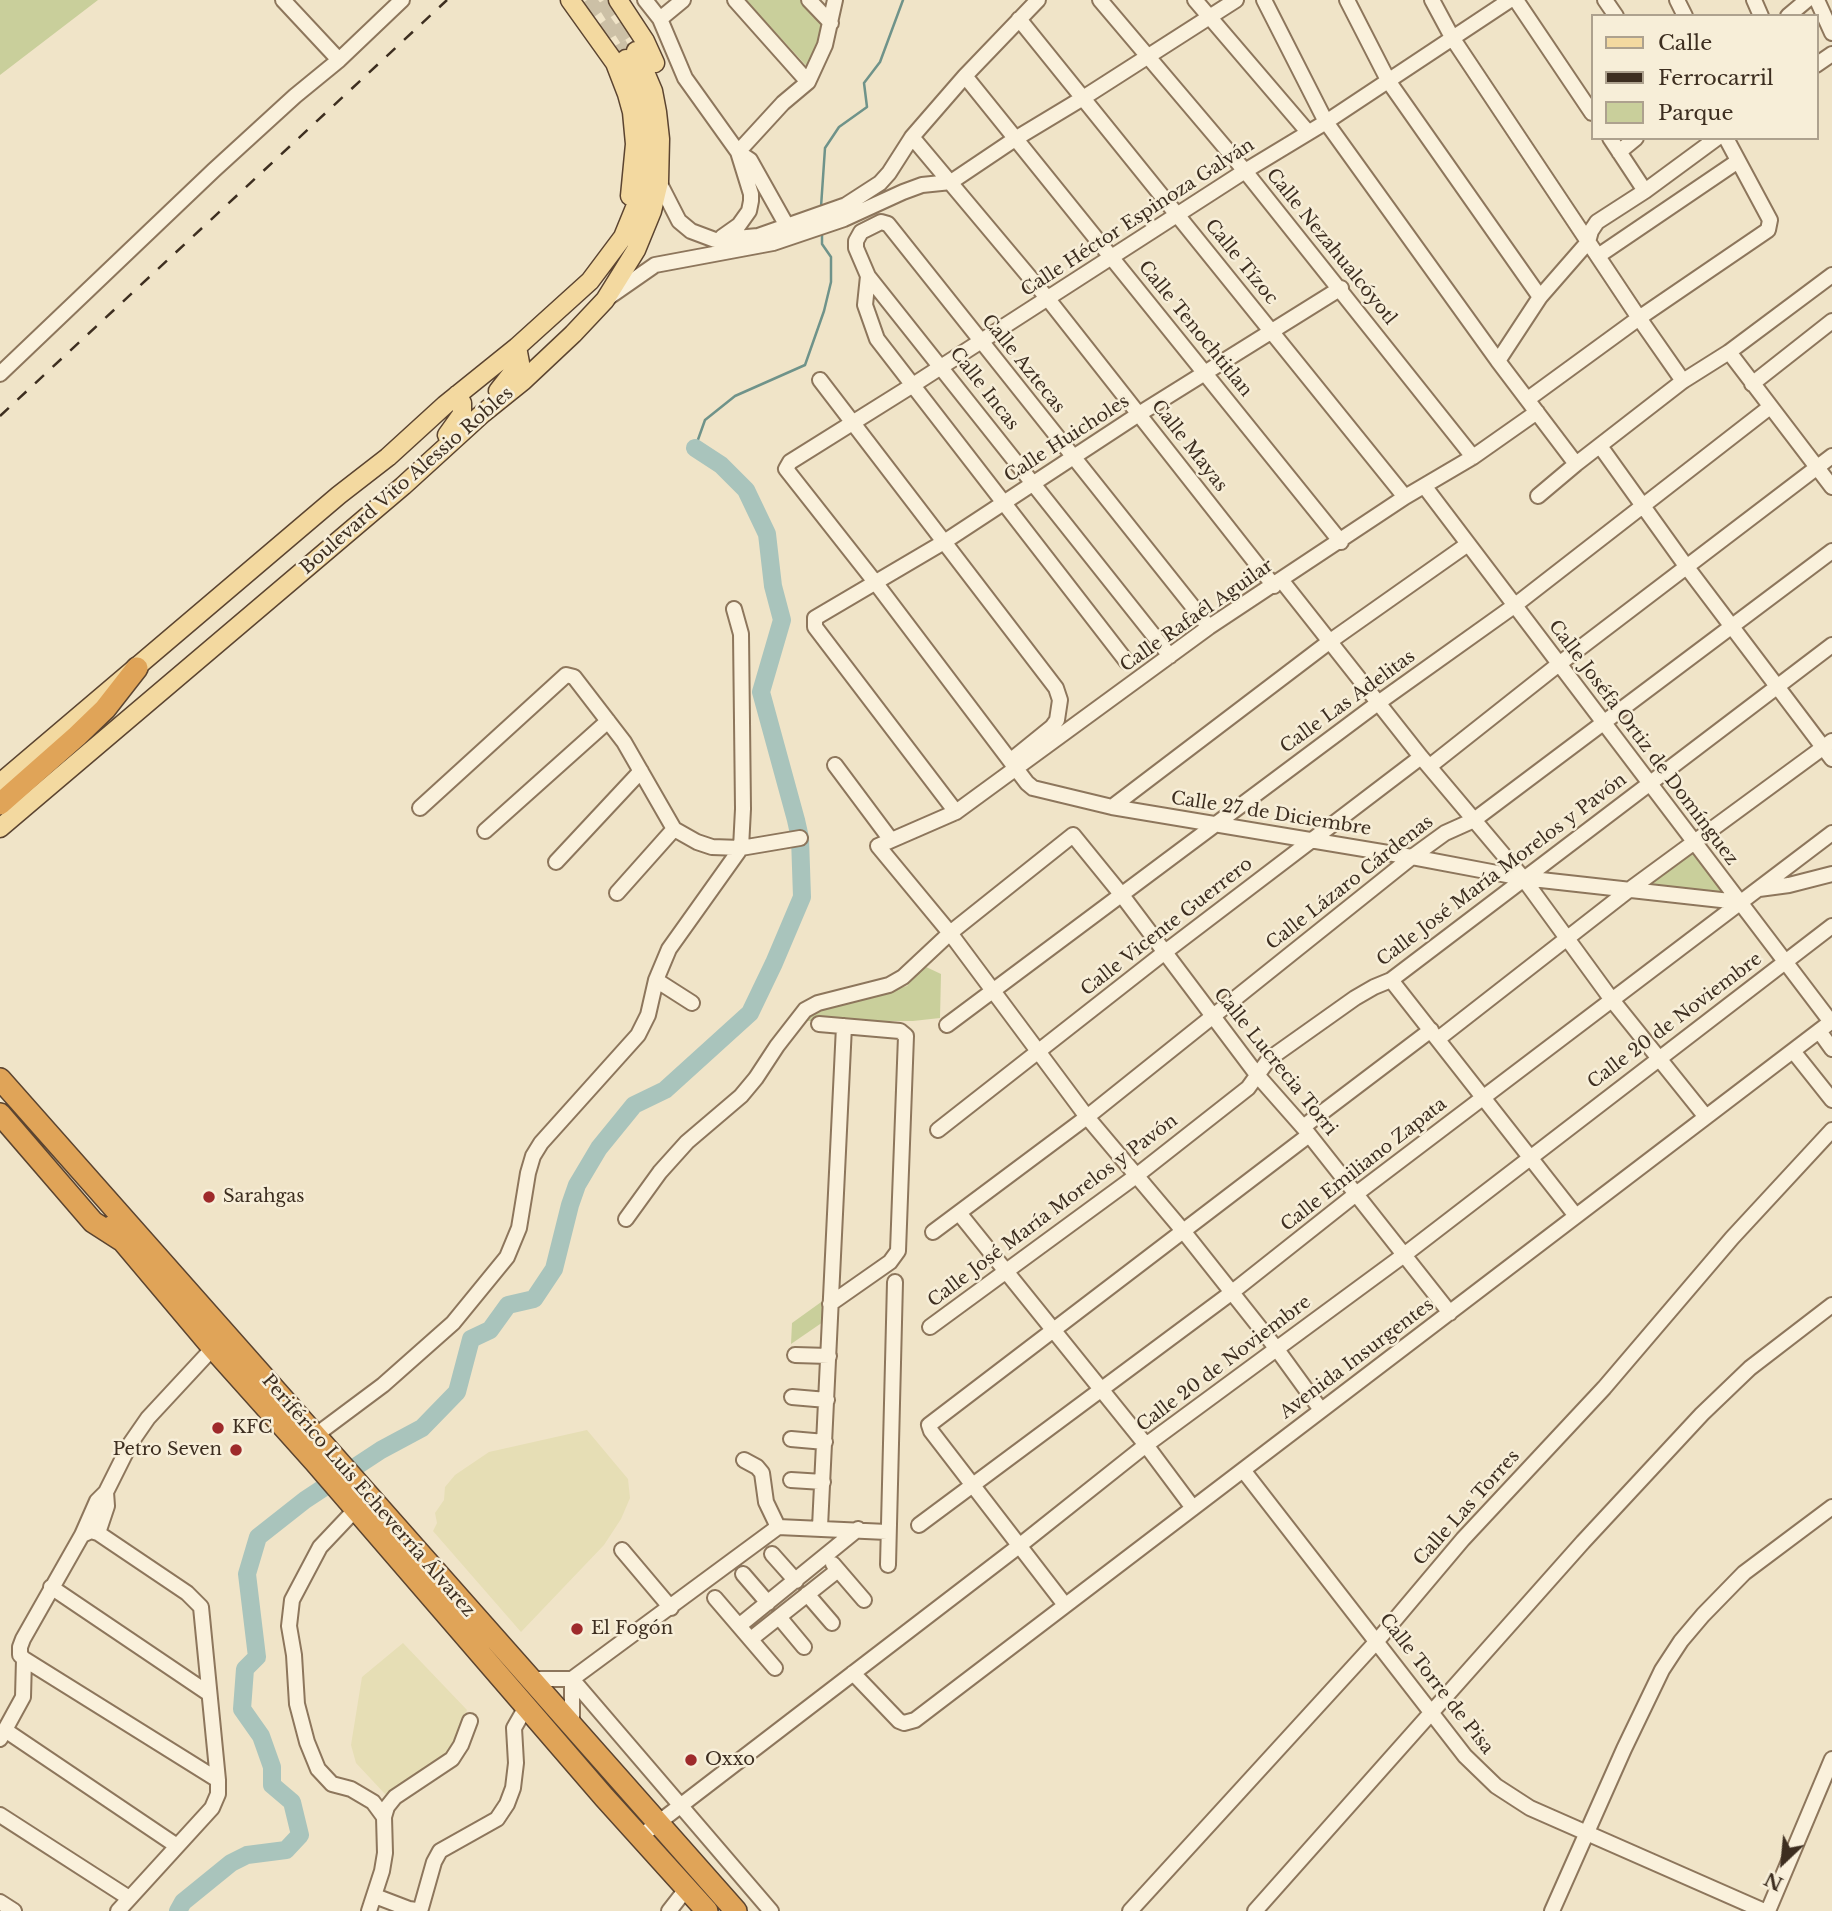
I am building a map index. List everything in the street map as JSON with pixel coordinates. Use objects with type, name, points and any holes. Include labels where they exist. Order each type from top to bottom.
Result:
[{"type":"highway","points":[[0,803],[78,736],[105,709],[137,668]]},
{"type":"highway","points":[[0,1060],[101,1179],[111,1206]]},
{"type":"highway","name":"Periférico Luis Echeverría Álvarez","points":[[0,1079],[123,1241],[213,1348],[320,1449]]},
{"type":"highway","name":"Periférico Luis Echeverría Álvarez","points":[[0,1098],[111,1206],[320,1449],[354,1499],[526,1707],[707,1911]]},
{"type":"highway","points":[[0,1114],[93,1222],[123,1241]]},
{"type":"highway","name":"Periférico Luis Echeverría Álvarez","points":[[354,1499],[529,1679],[736,1911]]},
{"type":"main road","points":[[570,0],[615,63],[632,113],[635,144],[632,189],[623,237]]},
{"type":"main road","points":[[618,0],[645,41],[667,105],[669,151],[659,183]]},
{"type":"main road","name":"Boulevard Vito Alessio Robles","points":[[0,783],[388,457],[590,282],[623,237],[641,193],[648,155],[646,124],[631,55],[653,91],[660,139],[659,183],[652,211],[636,250],[606,300],[523,381],[482,414],[403,486],[0,828]]},
{"type":"main road","points":[[482,414],[517,368],[521,358],[517,347]]},
{"type":"main road","points":[[416,474],[462,414],[462,403],[457,395]]},
{"type":"main road","points":[[388,457],[390,475],[403,486]]},
{"type":"street","points":[[284,0],[339,60]]},
{"type":"street","points":[[0,374],[214,170],[339,60],[402,0]]},
{"type":"street","points":[[645,0],[660,19],[685,78],[738,152],[751,194],[749,211],[739,225],[715,240]]},
{"type":"street","points":[[660,19],[683,0]]},
{"type":"street","points":[[735,0],[808,82]]},
{"type":"street","points":[[809,0],[831,23]]},
{"type":"street","points":[[738,152],[783,103],[808,82],[818,65],[835,0]]},
{"type":"street","points":[[845,212],[880,183],[912,137],[965,76],[1038,0]]},
{"type":"street","name":"Calle Nezahualcóyotl","points":[[1100,0],[1341,288],[1474,457]]},
{"type":"street","points":[[1195,0],[1308,132]]},
{"type":"street","points":[[606,300],[645,271],[668,261],[746,250],[922,185],[951,182],[1236,0]]},
{"type":"street","points":[[1264,0],[1326,122],[1498,361],[1576,464]]},
{"type":"street","points":[[1347,0],[1389,82],[1541,297]]},
{"type":"street","points":[[1432,0],[1453,39],[1683,380]]},
{"type":"street","name":"Calle Héctor Espinoza Galván","points":[[787,466],[790,461],[913,386],[1245,171],[1389,82],[1510,0]]},
{"type":"street","points":[[1516,0],[1590,110]]},
{"type":"street","points":[[1790,14],[1807,0]]},
{"type":"street","points":[[1817,0],[1832,33]]},
{"type":"street","name":"Calle Tízoc","points":[[1019,19],[1405,497]]},
{"type":"street","name":"Calle Tenochtitlan","points":[[965,76],[1340,541]]},
{"type":"street","name":"Calle Mayas","points":[[912,137],[1522,878],[1612,1000],[1706,1117]]},
{"type":"street","points":[[1611,140],[1645,191]]},
{"type":"street","points":[[1619,152],[1634,140]]},
{"type":"street","points":[[1498,361],[1541,297],[1588,242],[1597,222],[1714,140]]},
{"type":"street","points":[[1528,399],[1639,318],[1768,230],[1771,224],[1727,140]]},
{"type":"street","points":[[738,152],[750,160],[787,226]]},
{"type":"street","points":[[1598,256],[1738,162]]},
{"type":"street","points":[[659,183],[679,221],[691,232],[715,240],[758,236],[787,226],[803,227]]},
{"type":"street","name":"Calle Aztecas","points":[[856,241],[860,232],[881,222],[886,223],[1209,628]]},
{"type":"street","name":"Calle Incas","points":[[856,241],[860,262],[868,276],[1170,656]]},
{"type":"street","points":[[1538,496],[1683,380],[1729,352],[1832,275]]},
{"type":"street","points":[[868,276],[865,305],[877,340],[1127,662]]},
{"type":"street","name":"Calle Huicholes","points":[[956,812],[815,627],[817,615],[944,542],[1139,414],[1341,288]]},
{"type":"street","points":[[1752,384],[1832,321]]},
{"type":"street","points":[[1729,352],[1832,487]]},
{"type":"street","points":[[820,380],[1056,688],[1060,710],[1052,727],[1013,765]]},
{"type":"street","name":"Calle Las Adelitas","points":[[947,1025],[1378,703],[1514,606],[1770,407]]},
{"type":"street","name":"Calle Rafaél Aguilar","points":[[884,843],[956,812],[1013,765],[1209,628],[1405,497],[1474,457],[1537,412]]},
{"type":"street","points":[[1065,1605],[971,1484],[929,1427],[930,1423],[1184,1232],[1306,1131],[1434,1034],[1567,940],[1629,890],[1829,749],[1777,686],[1686,566],[1600,446]]},
{"type":"street","name":"Calle Vicente Guerrero","points":[[938,1130],[1311,840],[1425,762],[1559,664],[1832,456]]},
{"type":"street","name":"Calle 27 de Diciembre","points":[[787,466],[787,474],[875,582],[1033,788],[1112,807],[1522,878],[1739,902]]},
{"type":"street","name":"Calle Joséfa Ortiz de Domínguez","points":[[1425,487],[1785,962],[1827,1025],[1832,1049]]},
{"type":"street","points":[[1112,807],[1329,642],[1468,544]]},
{"type":"street","name":"Calle Lázaro Cárdenas","points":[[933,1232],[1087,1117],[1412,857],[1445,833],[1474,820],[1832,551]]},
{"type":"street","points":[[320,1449],[383,1385],[453,1323],[507,1257],[519,1228],[528,1173],[541,1143],[638,1035],[648,1015],[656,980],[669,949],[741,848],[741,634],[734,610]]},
{"type":"street","name":"Calle José María Morelos y Pavón","points":[[930,1327],[1136,1176],[1248,1088],[1269,1059],[1355,998],[1374,986],[1391,980],[1832,645]]},
{"type":"street","points":[[420,808],[566,675],[573,677],[608,721],[674,829],[712,847],[741,848],[800,838]]},
{"type":"street","points":[[485,831],[608,721]]},
{"type":"street","points":[[835,765],[884,843],[1037,1052],[1087,1117],[1184,1232],[1276,1348],[1321,1410]]},
{"type":"street","points":[[556,862],[641,771]]},
{"type":"street","points":[[617,893],[674,829]]},
{"type":"street","name":"Calle Emiliano Zapata","points":[[919,1525],[1231,1293],[1356,1194],[1832,833]]},
{"type":"street","name":"Calle Lucrecia Torri","points":[[950,933],[1073,835],[1121,894],[1258,1076],[1306,1131],[1450,1313]]},
{"type":"street","points":[[1758,889],[1789,885],[1832,874]]},
{"type":"street","name":"Calle 20 de Noviembre","points":[[641,1836],[1019,1546],[1146,1445],[1404,1255],[1832,926]]},
{"type":"street","points":[[626,1219],[660,1172],[687,1142],[741,1096],[756,1079],[805,1010],[818,1003],[889,985],[903,977],[950,933]]},
{"type":"street","points":[[656,980],[692,1003]]},
{"type":"street","points":[[1391,980],[1576,1216]]},
{"type":"street","points":[[819,1024],[903,1032],[906,1036],[897,1255],[830,1304]]},
{"type":"street","name":"Avenida Insurgentes","points":[[853,1673],[895,1717],[904,1723],[915,1720],[1827,1025]]},
{"type":"street","points":[[820,1527],[844,1026]]},
{"type":"street","points":[[1793,1051],[1832,1100]]},
{"type":"street","name":"Calle Las Torres","points":[[1130,1911],[1377,1641],[1464,1539],[1604,1388],[1731,1238],[1832,1130]]},
{"type":"street","points":[[959,1213],[1101,1388],[1192,1508]]},
{"type":"street","points":[[888,1565],[895,1282]]},
{"type":"street","points":[[1255,1911],[1583,1542],[1702,1414],[1750,1368],[1832,1305]]},
{"type":"street","points":[[177,1846],[3,1734],[23,1697],[23,1659],[20,1647],[82,1535],[97,1501],[106,1492],[130,1444],[148,1418],[213,1348]]},
{"type":"street","points":[[795,1355],[829,1356]]},
{"type":"street","points":[[792,1397],[827,1400]]},
{"type":"street","points":[[791,1439],[825,1441]]},
{"type":"street","points":[[744,1460],[757,1466],[762,1473],[766,1502],[778,1527]]},
{"type":"street","name":"Calle Torre de Pisa","points":[[1243,1470],[1465,1756],[1496,1786],[1530,1808],[1766,1911]]},
{"type":"street","points":[[791,1480],[823,1482]]},
{"type":"street","points":[[98,1533],[107,1506],[106,1492]]},
{"type":"street","points":[[354,1499],[320,1547],[292,1600],[289,1626],[297,1704],[307,1742],[318,1769],[332,1784],[351,1789],[373,1802],[384,1817]]},
{"type":"street","points":[[1552,1911],[1662,1670],[1681,1641],[1738,1579],[1832,1507]]},
{"type":"street","points":[[529,1679],[572,1679],[778,1527],[887,1532]]},
{"type":"street","points":[[740,1625],[858,1530]]},
{"type":"street","points":[[82,1535],[91,1531],[98,1533],[187,1593],[201,1607],[218,1780],[218,1794],[212,1808],[118,1911]]},
{"type":"street","points":[[622,1550],[671,1608]]},
{"type":"street","points":[[772,1554],[796,1581]]},
{"type":"street","points":[[825,1556],[864,1600]]},
{"type":"street","points":[[751,1639],[838,1570]]},
{"type":"street","points":[[743,1574],[768,1603]]},
{"type":"street","points":[[51,1587],[208,1693]]},
{"type":"street","points":[[807,1594],[832,1623]]},
{"type":"street","points":[[715,1598],[775,1668]]},
{"type":"street","points":[[779,1617],[804,1647]]},
{"type":"street","points":[[23,1659],[218,1780]]},
{"type":"street","points":[[572,1679],[572,1728]]},
{"type":"street","points":[[572,1679],[771,1911]]},
{"type":"street","points":[[375,1896],[409,1909],[421,1908],[434,1862],[440,1851],[497,1819],[502,1813],[513,1788],[516,1763],[514,1728],[526,1707]]},
{"type":"street","points":[[369,1911],[385,1853],[384,1817],[387,1807],[395,1797],[452,1759],[461,1745],[470,1721]]},
{"type":"street","points":[[1766,1911],[1832,1759]]},
{"type":"street","points":[[0,1815],[129,1898]]},
{"type":"street","points":[[669,1911],[687,1888]]},
{"type":"street","points":[[0,1902],[15,1911]]},
{"type":"shaded area","points":[[587,1430],[628,1479],[630,1498],[621,1519],[604,1545],[521,1632],[433,1531],[437,1523],[435,1513],[444,1500],[445,1487],[455,1475],[489,1452]]},
{"type":"shaded area","points":[[403,1643],[467,1710],[451,1749],[443,1758],[415,1775],[393,1794],[385,1794],[356,1763],[351,1745],[362,1677]]},
{"type":"green space","points":[[0,0],[98,0],[0,75]]},
{"type":"green space","points":[[746,0],[800,0],[826,27],[811,71]]},
{"type":"green space","points":[[1694,851],[1729,896],[1649,886]]},
{"type":"green space","points":[[924,966],[941,974],[940,1018],[913,1021],[803,1021],[807,1012],[907,986]]},
{"type":"green space","points":[[824,1300],[823,1322],[791,1344],[792,1323]]},
{"type":"waterway","points":[[821,207],[825,148],[839,127],[867,107],[864,83],[880,62],[903,0]]},
{"type":"waterway","points":[[695,448],[705,420],[735,396],[805,365],[831,282],[831,257],[822,244],[822,231]]},
{"type":"waterway","points":[[178,1911],[183,1902],[231,1863],[247,1855],[286,1850],[300,1835],[292,1802],[272,1785],[272,1767],[261,1736],[242,1709],[245,1669],[257,1657],[247,1574],[258,1537],[305,1500],[381,1450],[422,1428],[457,1392],[471,1339],[490,1330],[508,1305],[534,1299],[554,1269],[577,1185],[599,1148],[634,1105],[665,1090],[750,1013],[802,897],[800,838],[761,692],[782,620],[773,586],[767,534],[746,490],[721,465],[695,448]]},
{"type":"tunnel","points":[[587,0],[626,59]]},
{"type":"tunnel","points":[[604,0],[636,51]]},
{"type":"railway","points":[[0,416],[447,0]]},
{"type":"place","name":"Sarahgas","points":[[209,1197]]},
{"type":"place","name":"KFC","points":[[218,1428]]},
{"type":"place","name":"Petro Seven","points":[[236,1450]]},
{"type":"place","name":"El Fogón","points":[[577,1629]]},
{"type":"place","name":"Oxxo","points":[[691,1760]]}]
